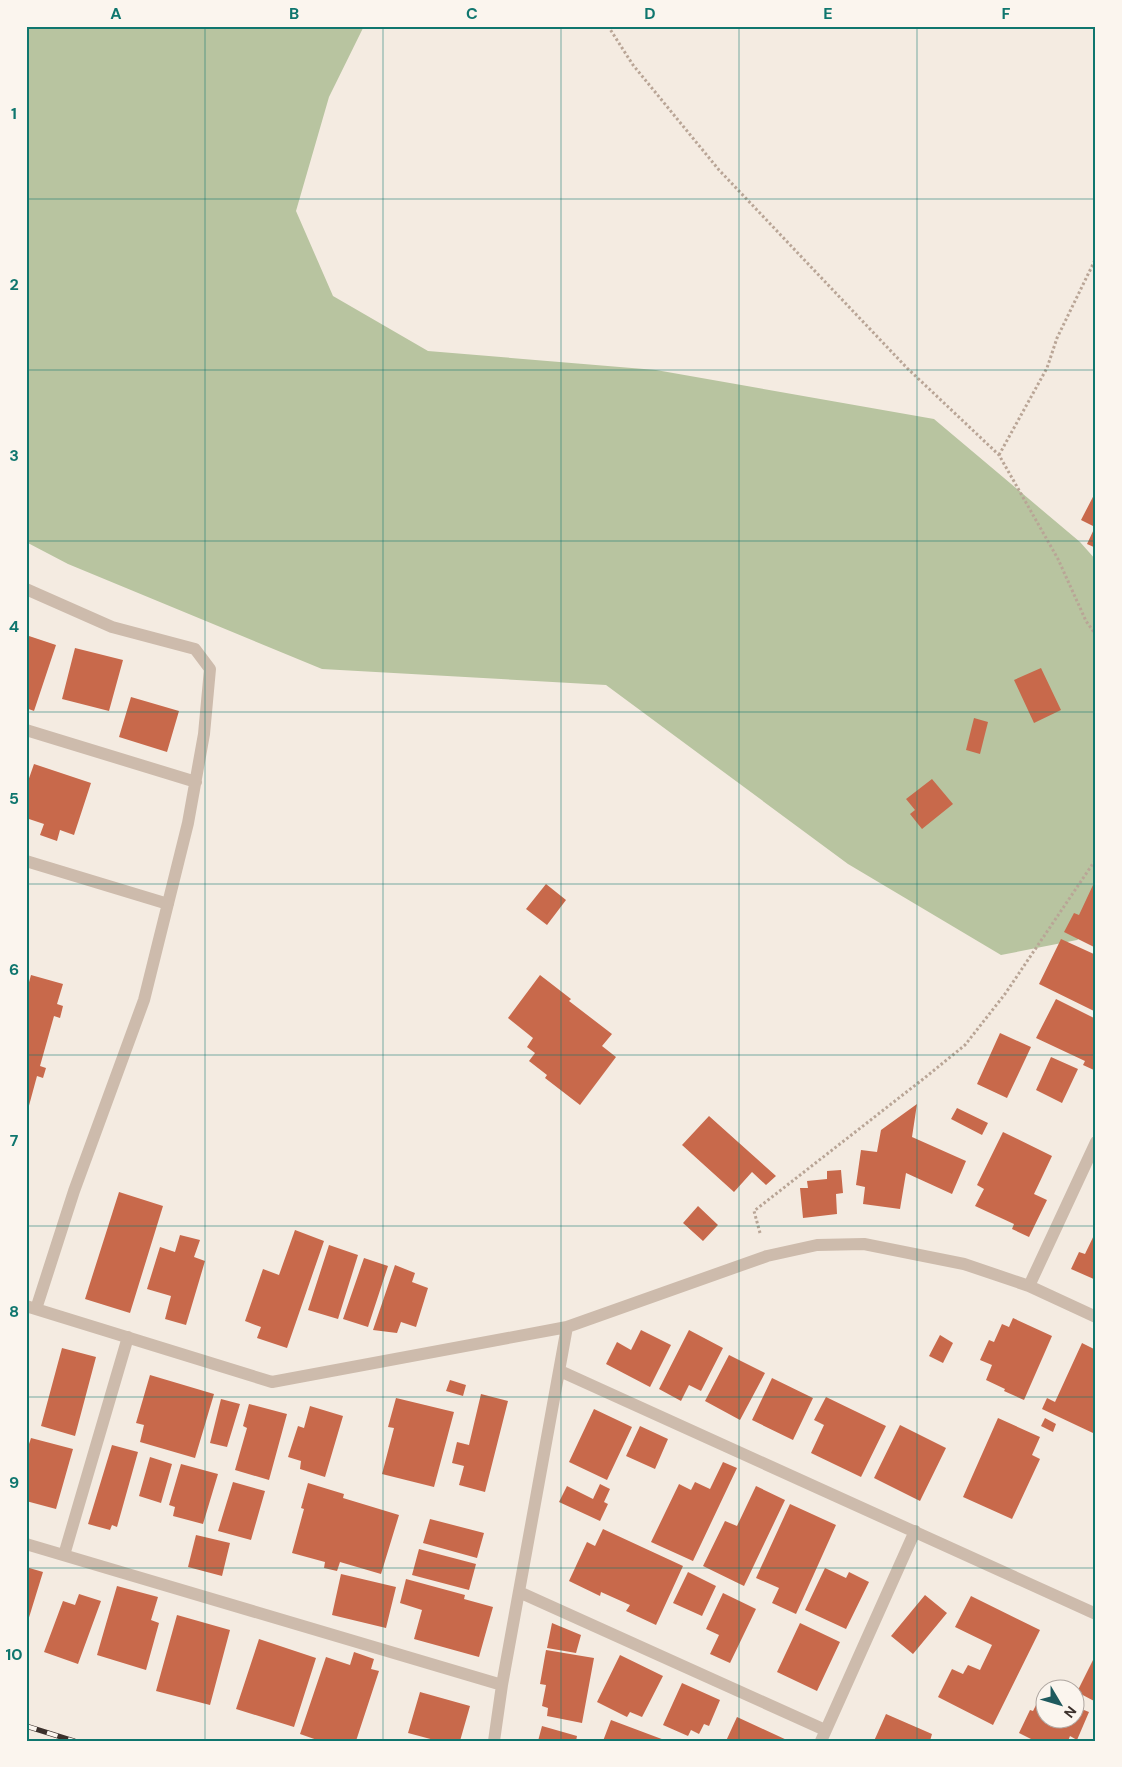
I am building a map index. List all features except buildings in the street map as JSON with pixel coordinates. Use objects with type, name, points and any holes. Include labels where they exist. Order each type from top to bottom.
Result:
[{"type":"street","points":[[26,589],[112,627],[196,649],[210,668],[204,734],[188,823],[144,1000],[31,1308],[272,1382],[568,1327],[767,1256],[817,1245],[864,1244],[964,1264],[1029,1286],[1096,1318]]},
{"type":"street","points":[[26,730],[196,782]]},
{"type":"street","points":[[26,861],[168,904]]},
{"type":"street","points":[[1029,1286],[1096,1142]]},
{"type":"street","points":[[494,1741],[502,1685],[568,1327]]},
{"type":"street","points":[[64,1555],[128,1337]]},
{"type":"street","points":[[560,1371],[1096,1614]]},
{"type":"street","points":[[519,1592],[823,1735],[915,1532]]},
{"type":"street","points":[[26,1544],[502,1685]]},
{"type":"path","points":[[608,26],[633,65],[719,170],[907,368],[999,455],[1058,559],[1086,620],[1096,635]]},
{"type":"path","points":[[999,455],[1047,368],[1058,338],[1096,258]]},
{"type":"path","points":[[767,1256],[754,1211],[965,1045],[1005,994],[1096,859]]},
{"type":"green space","points":[[26,26],[364,26],[329,97],[296,211],[333,296],[428,351],[656,370],[934,419],[1080,542],[1096,560],[1096,927],[1077,940],[1001,955],[848,864],[606,685],[322,669],[68,564],[26,542]]},
{"type":"railway","points":[[26,1726],[74,1741]]}]
